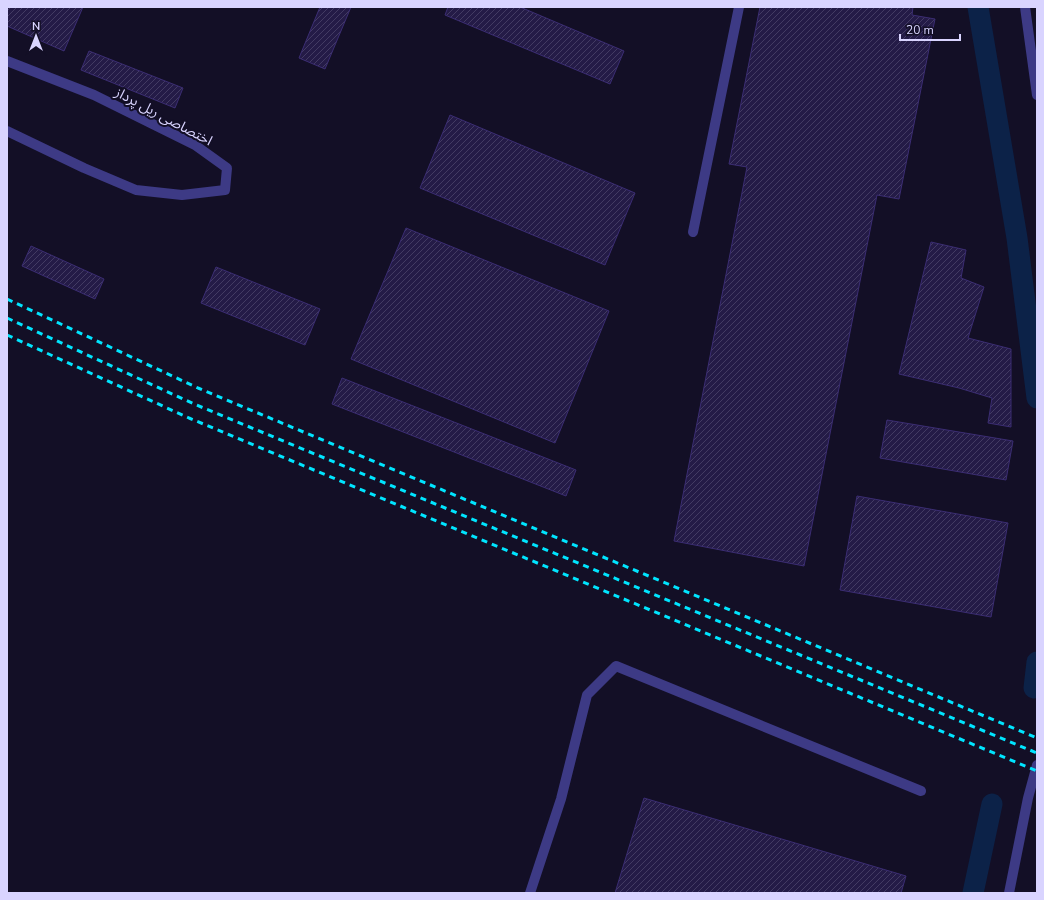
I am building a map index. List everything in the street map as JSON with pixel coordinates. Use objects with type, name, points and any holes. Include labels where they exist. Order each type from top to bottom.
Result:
[{"type":"lane","points":[[693,232],[739,7]]},
{"type":"lane","points":[[1024,7],[1037,95]]},
{"type":"lane","name":"اختصاصی ریل پرداز","points":[[7,61],[94,95],[195,145],[226,168],[225,190],[182,194],[136,190],[84,168],[7,131]]},
{"type":"lane","points":[[530,893],[561,799],[587,695],[616,666],[921,791]]},
{"type":"lane","points":[[1009,893],[1028,798],[1037,765]]},
{"type":"building","points":[[7,7],[83,7],[64,51],[7,26]]},
{"type":"building","points":[[320,7],[351,7],[325,69],[299,58]]},
{"type":"building","points":[[448,7],[520,7],[624,51],[610,84],[445,15]]},
{"type":"building","points":[[760,7],[913,7],[912,15],[935,19],[899,199],[877,195],[804,566],[674,541],[747,167],[729,164]]},
{"type":"building","points":[[89,51],[183,88],[175,108],[81,70]]},
{"type":"building","points":[[450,115],[635,193],[605,265],[420,188]]},
{"type":"building","points":[[406,228],[609,311],[555,443],[351,359]]},
{"type":"building","points":[[931,242],[966,250],[961,278],[984,287],[968,338],[1011,349],[1011,427],[988,423],[992,398],[959,388],[899,374]]},
{"type":"building","points":[[31,246],[104,279],[95,299],[22,266]]},
{"type":"building","points":[[216,267],[320,309],[305,345],[201,303]]},
{"type":"building","points":[[342,378],[576,470],[566,496],[332,404]]},
{"type":"building","points":[[887,420],[1013,441],[1006,480],[880,458]]},
{"type":"building","points":[[857,496],[1008,523],[991,617],[840,590]]},
{"type":"building","points":[[644,798],[906,876],[901,893],[615,893]]},
{"type":"waterway","points":[[978,7],[1017,238],[1037,398]]},
{"type":"waterway","points":[[1034,688],[1037,662]]},
{"type":"waterway","points":[[973,893],[992,804]]},
{"type":"railway","points":[[7,299],[198,388],[1037,738]]},
{"type":"railway","points":[[7,318],[194,404],[1037,753]]},
{"type":"railway","points":[[7,335],[189,418],[1037,771]]}]
